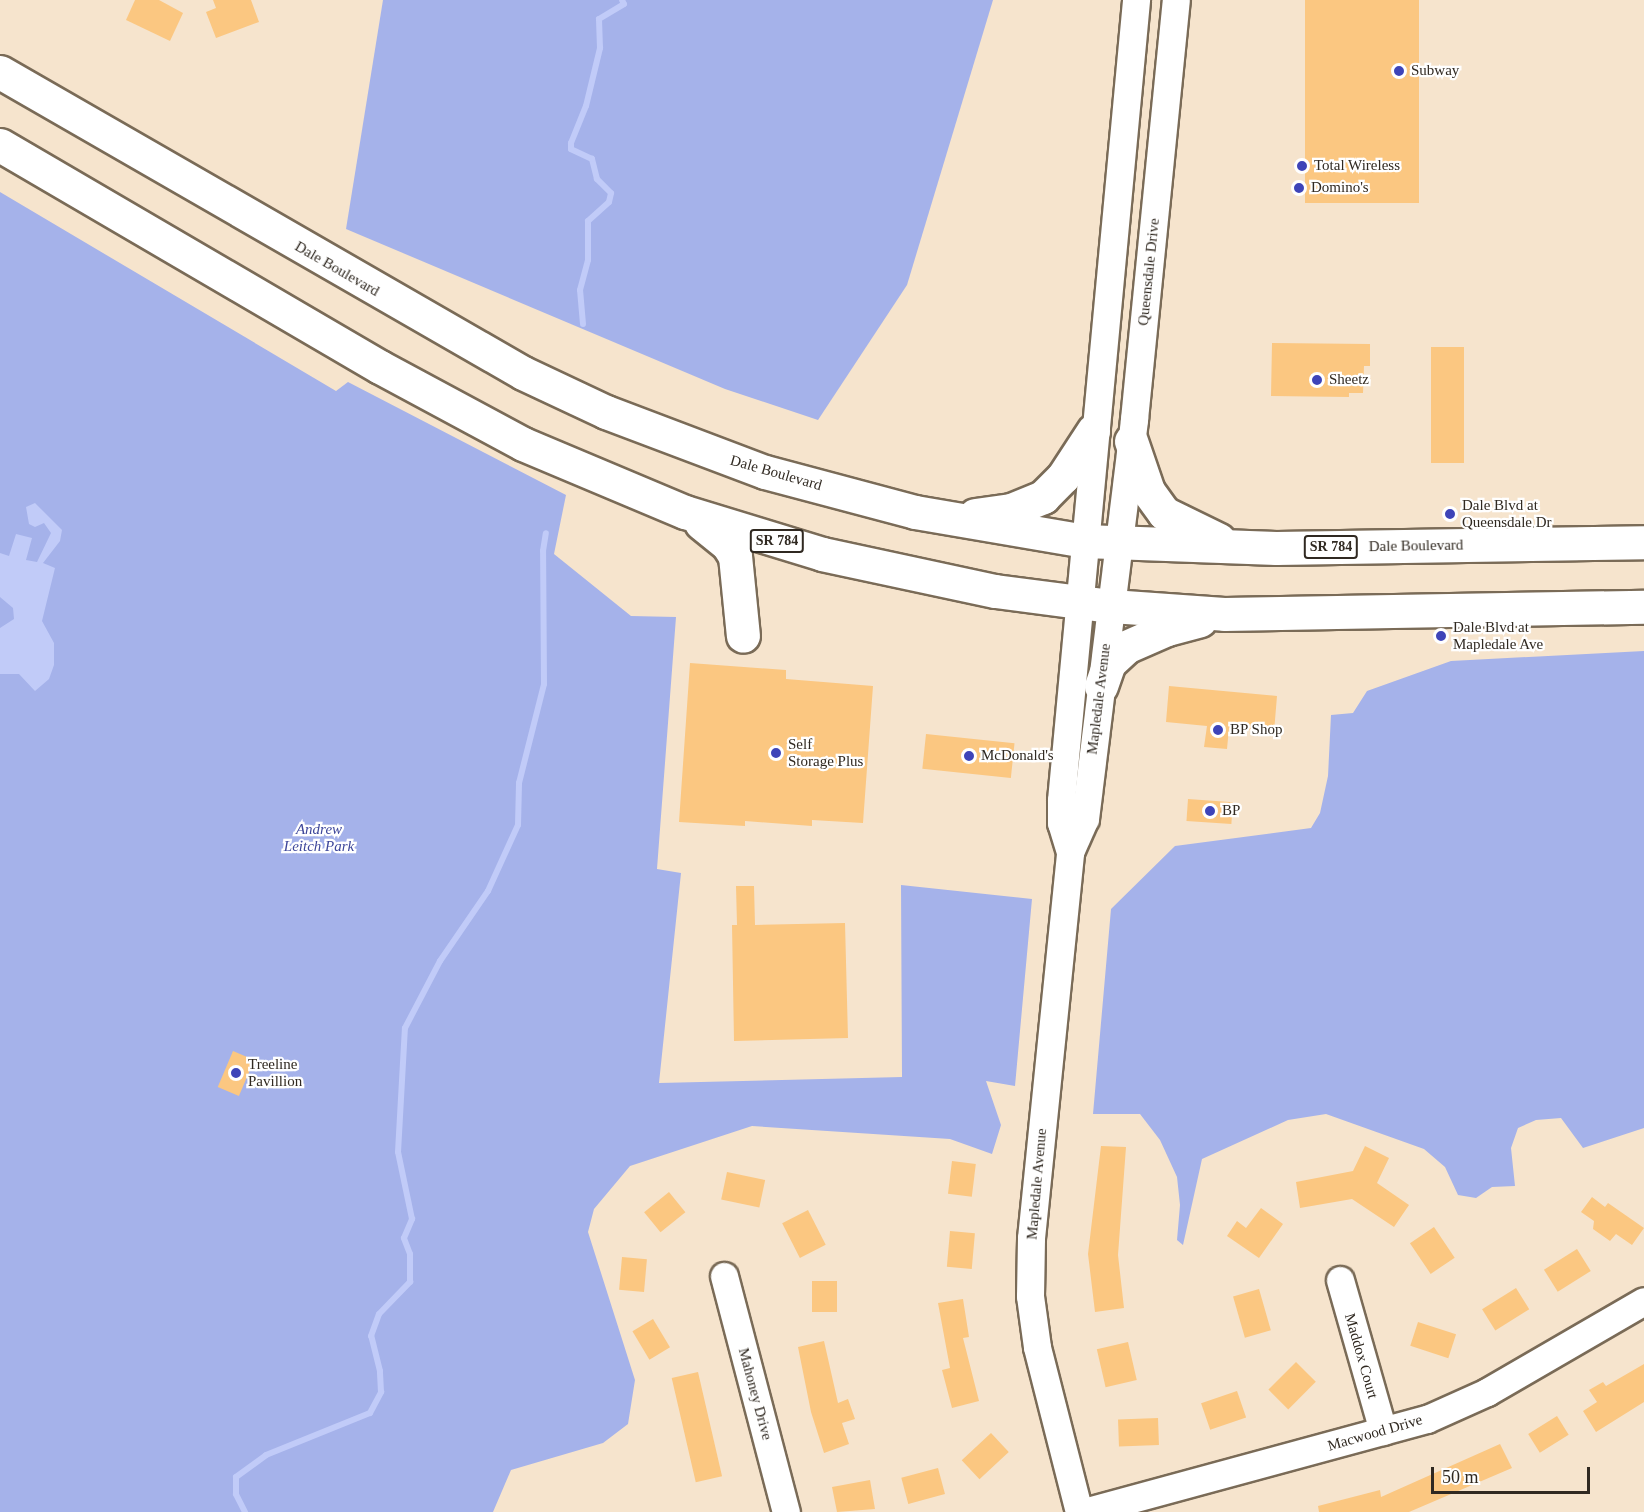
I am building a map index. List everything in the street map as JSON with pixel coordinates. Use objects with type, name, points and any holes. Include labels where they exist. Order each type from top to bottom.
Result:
[{"type":"main road","name":"Dale Boulevard","points":[[0,72],[523,373],[606,412],[715,455],[946,518],[1084,541],[1238,547],[1644,542]]},
{"type":"main road","name":"SR 784","points":[[0,145],[380,367],[524,444],[685,512],[793,546],[894,571],[1111,606],[1224,614],[1644,607]]},
{"type":"main road","points":[[946,518],[1011,510],[1041,498],[1063,477],[1093,431]]},
{"type":"main road","points":[[1131,441],[1148,491],[1164,513],[1238,547]]},
{"type":"main road","points":[[685,512],[728,545],[735,556],[743,636]]},
{"type":"main road","points":[[1101,686],[1109,663],[1126,647],[1167,629],[1224,614]]},
{"type":"street","points":[[1084,541],[1136,0]]},
{"type":"street","name":"Queensdale Drive","points":[[1118,543],[1131,441],[1176,0]]},
{"type":"street","name":"Mapledale Avenue","points":[[1070,852],[1060,814],[1084,541]]},
{"type":"street","name":"Mapledale Avenue","points":[[1079,1512],[1037,1347],[1030,1278],[1070,852],[1085,819],[1118,543]]},
{"type":"street","name":"Mahoney Drive","points":[[724,1276],[786,1512]]},
{"type":"street","name":"Maddox Court","points":[[1340,1280],[1383,1431]]},
{"type":"street","name":"Macwood Drive","points":[[1084,1512],[1383,1431],[1455,1408],[1644,1301]]},
{"type":"green space","points":[[383,0],[993,0],[907,285],[818,420],[725,389],[346,229]]},
{"type":"green space","name":"Andrew Leitch Park","points":[[0,192],[336,391],[348,382],[566,495],[554,554],[631,616],[676,617],[657,869],[681,873],[659,1083],[902,1077],[901,885],[1032,899],[1015,1086],[986,1081],[1001,1125],[992,1154],[950,1139],[752,1126],[630,1166],[594,1209],[588,1232],[635,1380],[628,1424],[603,1443],[511,1470],[493,1512],[0,1512]]},
{"type":"green space","points":[[1644,651],[1644,1128],[1583,1148],[1561,1118],[1536,1120],[1518,1128],[1511,1148],[1515,1186],[1492,1187],[1476,1198],[1458,1195],[1445,1167],[1424,1149],[1326,1114],[1288,1120],[1202,1159],[1183,1245],[1177,1240],[1180,1205],[1177,1177],[1160,1140],[1140,1114],[1093,1114],[1111,909],[1175,846],[1311,828],[1320,813],[1328,776],[1331,715],[1353,713],[1367,691],[1451,661]]},
{"type":"shaded area","points":[[35,503],[62,530],[60,541],[43,563],[55,568],[42,621],[54,643],[54,665],[49,679],[35,691],[19,674],[0,674],[0,628],[14,619],[13,608],[0,597],[0,553],[9,556],[16,534],[32,538],[26,560],[37,562],[51,533],[44,523],[35,527],[29,524],[26,507]]},
{"type":"building","points":[[135,0],[159,0],[183,13],[170,41],[126,20]]},
{"type":"building","points":[[213,0],[251,0],[259,22],[216,38],[206,12],[216,8]]},
{"type":"building","points":[[1305,0],[1419,0],[1419,203],[1305,203]]},
{"type":"building","name":"Sheetz","points":[[1272,343],[1370,344],[1370,366],[1364,366],[1363,393],[1349,393],[1349,397],[1271,396]]},
{"type":"building","points":[[1431,347],[1464,347],[1464,463],[1431,463]]},
{"type":"building","name":"Self Storage Plus","points":[[690,663],[786,670],[786,679],[873,686],[863,823],[812,820],[812,826],[745,821],[745,826],[679,822]]},
{"type":"building","points":[[1169,686],[1277,696],[1274,732],[1229,728],[1227,749],[1204,747],[1207,726],[1166,722]]},
{"type":"building","name":"McDonald's","points":[[926,734],[1015,743],[1011,778],[922,769]]},
{"type":"building","name":"BP","points":[[1188,799],[1233,802],[1231,824],[1186,821]]},
{"type":"building","points":[[736,886],[754,886],[755,925],[845,923],[848,1038],[734,1041],[732,925],[737,925]]},
{"type":"building","name":"Treeline Pavillion","points":[[233,1051],[254,1060],[239,1096],[218,1087]]},
{"type":"building","points":[[1101,1146],[1126,1147],[1118,1255],[1124,1308],[1095,1312],[1088,1254]]},
{"type":"building","points":[[1365,1146],[1389,1158],[1377,1183],[1409,1205],[1394,1227],[1352,1199],[1300,1208],[1296,1182],[1353,1171]]},
{"type":"building","points":[[952,1161],[976,1164],[972,1197],[948,1194]]},
{"type":"building","points":[[727,1172],[765,1180],[759,1207],[721,1199]]},
{"type":"building","points":[[669,1192],[685,1212],[660,1232],[644,1212]]},
{"type":"building","points":[[1592,1197],[1605,1207],[1608,1203],[1644,1228],[1632,1245],[1616,1234],[1610,1241],[1593,1229],[1594,1221],[1581,1212]]},
{"type":"building","points":[[1261,1208],[1283,1224],[1259,1258],[1227,1236],[1237,1221],[1246,1228]]},
{"type":"building","points":[[808,1210],[826,1245],[800,1258],[782,1223]]},
{"type":"building","points":[[1434,1227],[1455,1258],[1431,1274],[1410,1243]]},
{"type":"building","points":[[950,1231],[975,1233],[972,1269],[947,1267]]},
{"type":"building","points":[[1577,1249],[1591,1271],[1558,1292],[1544,1270]]},
{"type":"building","points":[[622,1257],[647,1259],[644,1292],[619,1290]]},
{"type":"building","points":[[812,1281],[837,1281],[837,1312],[812,1312]]},
{"type":"building","points":[[1516,1288],[1529,1309],[1495,1330],[1482,1309]]},
{"type":"building","points":[[1259,1289],[1271,1330],[1245,1338],[1233,1296]]},
{"type":"building","points":[[963,1299],[969,1337],[963,1338],[979,1401],[952,1408],[942,1370],[950,1368],[938,1303]]},
{"type":"building","points":[[653,1319],[670,1347],[649,1360],[632,1331]]},
{"type":"building","points":[[1418,1322],[1456,1334],[1448,1358],[1410,1346]]},
{"type":"building","points":[[824,1341],[838,1403],[848,1399],[855,1419],[842,1423],[849,1444],[824,1453],[811,1412],[798,1347]]},
{"type":"building","points":[[1128,1342],[1137,1380],[1106,1387],[1097,1349]]},
{"type":"building","points":[[1296,1362],[1316,1382],[1288,1409],[1268,1390]]},
{"type":"building","points":[[1644,1364],[1644,1402],[1596,1432],[1583,1411],[1597,1402],[1589,1390],[1603,1382],[1606,1386]]},
{"type":"building","points":[[698,1372],[722,1476],[696,1482],[672,1378]]},
{"type":"building","points":[[1237,1391],[1246,1417],[1210,1430],[1201,1403]]},
{"type":"building","points":[[1557,1416],[1569,1435],[1540,1453],[1528,1434]]},
{"type":"building","points":[[1158,1418],[1159,1445],[1119,1446],[1118,1419]]},
{"type":"building","points":[[991,1433],[1009,1452],[979,1479],[962,1460]]},
{"type":"building","points":[[1500,1444],[1512,1468],[1409,1512],[1319,1512],[1318,1506],[1380,1490],[1381,1497]]},
{"type":"building","points":[[938,1468],[945,1494],[908,1504],[901,1478]]},
{"type":"building","points":[[870,1480],[875,1509],[837,1512],[832,1487]]},
{"type":"waterway","points":[[583,324],[580,290],[588,260],[588,221],[609,202],[611,193],[597,179],[592,159],[571,149],[571,143],[586,106],[600,48],[599,19],[624,4],[622,0]]},
{"type":"waterway","points":[[245,1512],[236,1494],[236,1477],[266,1455],[370,1413],[381,1392],[380,1371],[371,1336],[379,1314],[410,1282],[410,1254],[404,1238],[412,1219],[398,1152],[405,1028],[440,961],[488,891],[518,825],[519,783],[544,684],[543,551],[546,533]]},
{"type":"place","name":"Subway","points":[[1399,71]]},
{"type":"place","name":"Total Wireless","points":[[1302,166]]},
{"type":"place","name":"Domino's","points":[[1299,188]]},
{"type":"place","name":"Sheetz","points":[[1317,380]]},
{"type":"place","name":"Dale Blvd at Queensdale Dr","points":[[1450,514]]},
{"type":"place","name":"Dale Blvd at Mapledale Ave","points":[[1441,636]]},
{"type":"place","name":"BP Shop","points":[[1218,730]]},
{"type":"place","name":"Self Storage Plus","points":[[776,753]]},
{"type":"place","name":"McDonald's","points":[[969,756]]},
{"type":"place","name":"BP","points":[[1210,811]]},
{"type":"place","name":"Treeline Pavillion","points":[[236,1073]]}]
